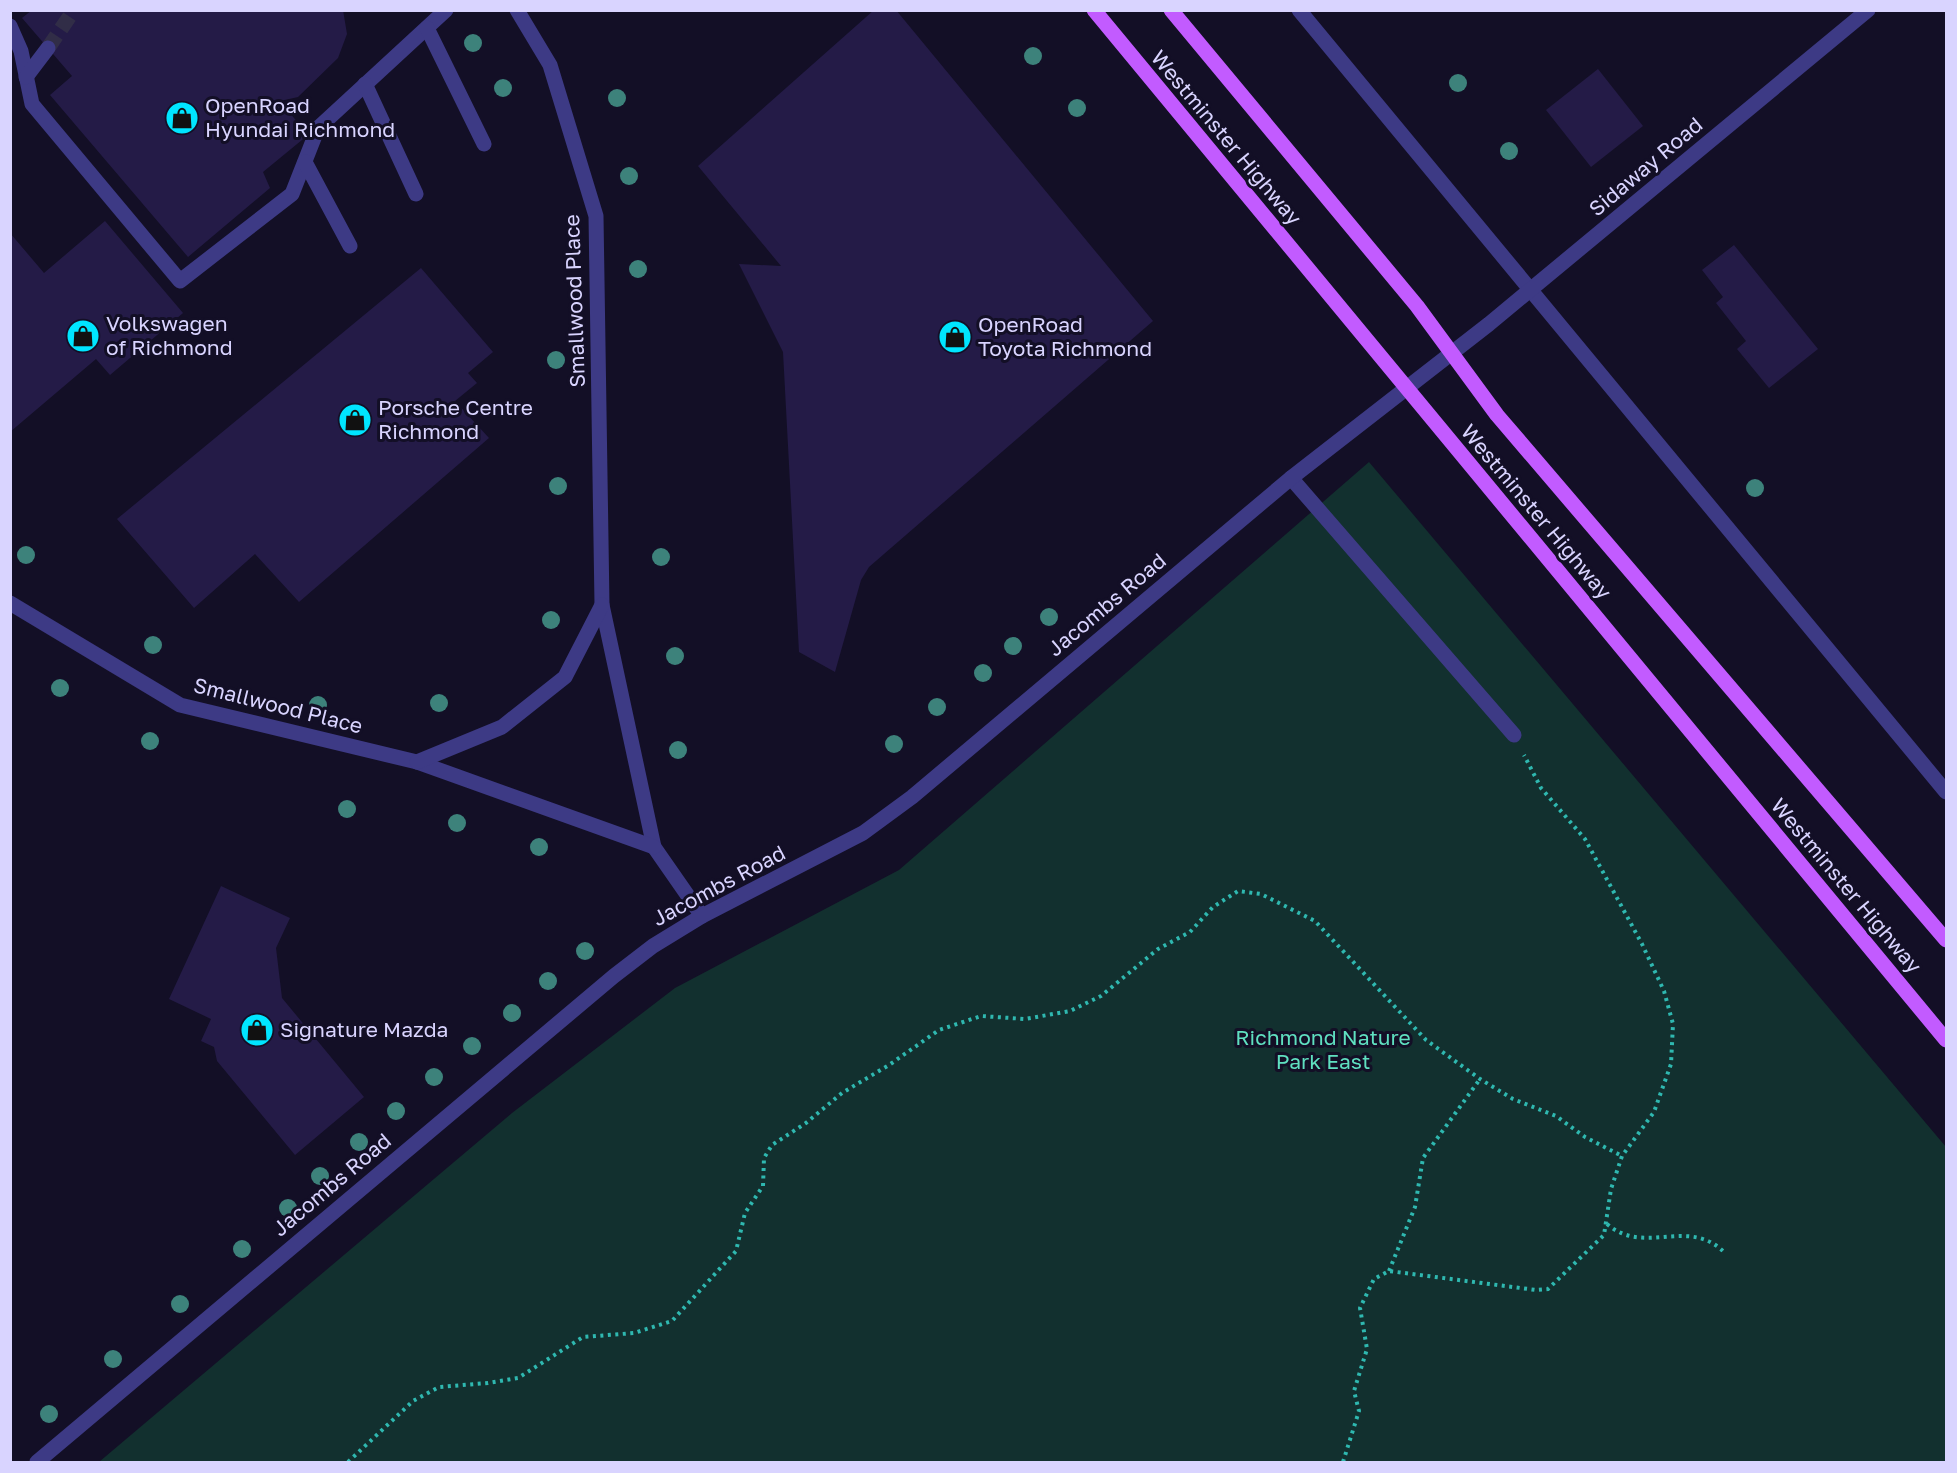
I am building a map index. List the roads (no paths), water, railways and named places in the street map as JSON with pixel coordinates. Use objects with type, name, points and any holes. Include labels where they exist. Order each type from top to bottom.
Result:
[{"type":"main road","name":"Westminster Highway","points":[[1094,10],[1947,1040]]},
{"type":"main road","name":"Westminster Highway","points":[[1171,10],[1417,306],[1497,415],[1947,940]]},
{"type":"street","points":[[10,26],[21,51],[32,104],[180,281],[292,194],[318,128],[446,10]]},
{"type":"street","name":"Smallwood Place","points":[[517,10],[550,65],[596,216],[602,605],[654,847],[702,916]]},
{"type":"street","points":[[1299,10],[1947,792]]},
{"type":"street","name":"Sidaway Road","points":[[1406,388],[1530,291],[1868,10]]},
{"type":"street","points":[[427,28],[484,144]]},
{"type":"street","points":[[26,77],[48,48]]},
{"type":"street","points":[[365,84],[416,194]]},
{"type":"street","points":[[304,162],[350,246]]},
{"type":"street","name":"Jacombs Road","points":[[37,1462],[597,990],[653,946],[702,916],[863,833],[895,809],[1291,478],[1406,388]]},
{"type":"street","points":[[1291,478],[1515,735]]},
{"type":"street","name":"Smallwood Place","points":[[10,603],[180,705],[417,762],[654,847]]},
{"type":"street","name":"Smallwood Place","points":[[417,762],[502,727],[565,677],[602,605]]},
{"type":"tunnel","points":[[48,48],[74,10]]},
{"type":"place","name":"OpenRoad Hyundai Richmond","points":[[182,118]]},
{"type":"place","name":"Volkswagen of Richmond","points":[[83,336]]},
{"type":"place","name":"OpenRoad Toyota Richmond","points":[[955,337]]},
{"type":"place","name":"Porsche Centre Richmond","points":[[355,420]]},
{"type":"place","name":"Signature Mazda","points":[[257,1030]]},
{"type":"park label","name":"Richmond Nature Park East","points":[[1323,1050]]}]
